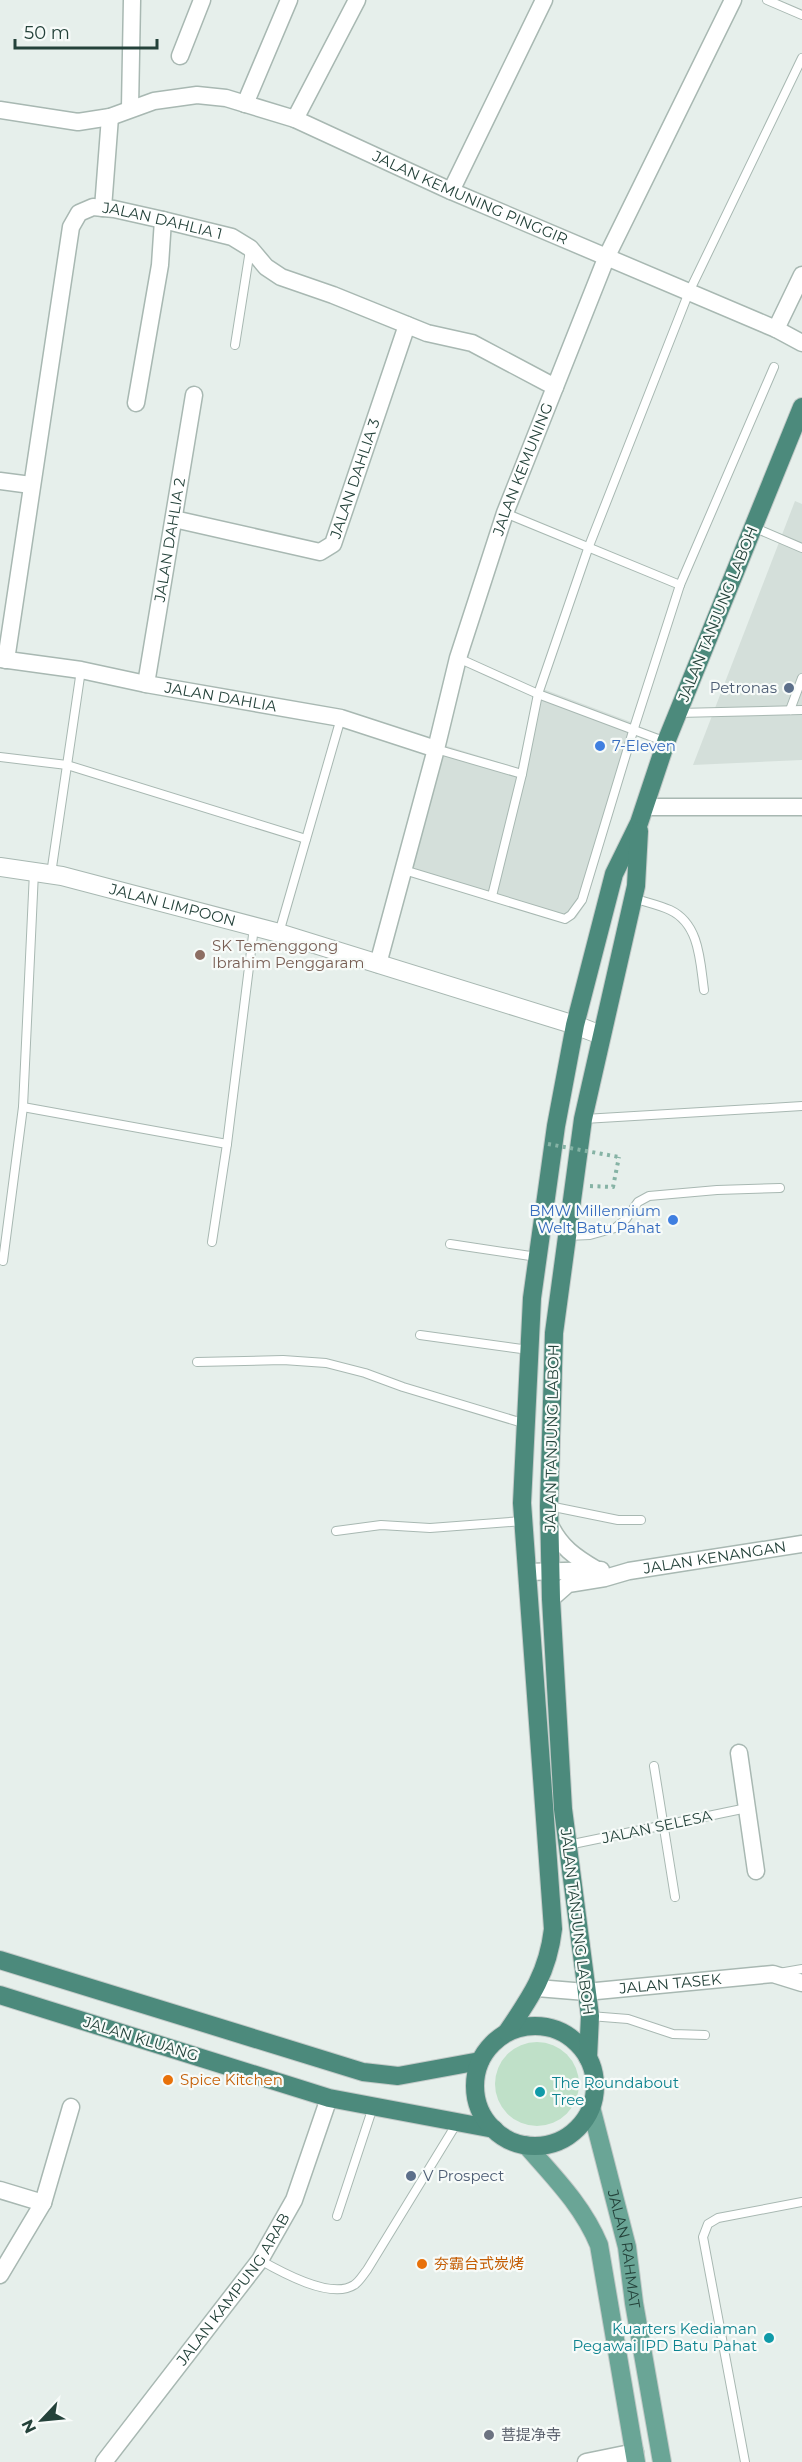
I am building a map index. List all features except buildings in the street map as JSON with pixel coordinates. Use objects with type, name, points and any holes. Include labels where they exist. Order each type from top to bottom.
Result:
[{"type":"highway","name":"JALAN TANJUNG LABOH","points":[[507,2032],[537,1988],[550,1952],[553,1929],[523,1521],[529,1350],[537,1257],[556,1126],[575,1025],[614,874],[642,815],[666,742],[802,407]]},
{"type":"highway","name":"JALAN TANJUNG LABOH","points":[[588,2058],[590,2016],[563,1809],[551,1599],[549,1514],[554,1333],[583,1119],[600,1035],[633,898],[642,815]]},
{"type":"highway","points":[[0,1960],[363,2072],[398,2076],[480,2061]]},
{"type":"highway","name":"JALAN KLUANG","points":[[0,1995],[329,2098],[494,2129]]},
{"type":"highway","points":[[525,2026],[543,2026],[561,2032],[576,2043],[588,2058],[595,2091],[591,2107],[583,2121],[572,2133],[550,2143],[526,2145],[509,2139],[494,2129],[483,2114],[476,2097],[475,2079],[480,2061],[491,2045],[507,2032],[525,2026]]},
{"type":"main road","name":"JALAN RAHMAT","points":[[591,2107],[627,2247],[634,2303],[662,2462]]},
{"type":"main road","name":"JALAN RAHMAT","points":[[526,2145],[576,2202],[591,2225],[600,2245],[636,2457]]},
{"type":"street","points":[[130,108],[132,0]]},
{"type":"street","points":[[180,56],[201,0]]},
{"type":"street","points":[[245,104],[288,0]]},
{"type":"street","points":[[295,119],[357,0]]},
{"type":"street","points":[[451,190],[544,0]]},
{"type":"street","name":"JALAN KEMUNING","points":[[378,964],[458,658],[505,513],[607,256],[733,0]]},
{"type":"street","name":"JALAN KEMUNING PINGGIR","points":[[0,110],[78,122],[110,117],[154,101],[197,95],[226,98],[295,119],[451,190],[776,329],[802,343]]},
{"type":"street","points":[[103,208],[110,117]]},
{"type":"street","name":"JALAN DAHLIA 1","points":[[3,659],[71,227],[79,213],[93,207],[103,208],[232,237],[250,248],[266,267],[281,277],[333,295],[427,333],[472,343],[555,387]]},
{"type":"street","points":[[136,403],[160,265],[163,220]]},
{"type":"street","points":[[776,329],[802,275]]},
{"type":"street","name":"JALAN DAHLIA 3","points":[[174,519],[314,551],[320,552],[327,549],[333,543],[407,325]]},
{"type":"street","name":"JALAN DAHLIA 2","points":[[146,684],[194,395]]},
{"type":"street","points":[[0,481],[31,485]]},
{"type":"street","name":"JALAN DAHLIA","points":[[3,659],[81,670],[146,684],[341,718],[436,749]]},
{"type":"street","points":[[642,815],[802,807]]},
{"type":"street","name":"JALAN LIMPOON","points":[[0,867],[43,873],[279,933],[575,1025],[600,1035]]},
{"type":"street","name":"JALAN KENANGAN","points":[[549,1514],[556,1538],[567,1551],[598,1570]]},
{"type":"street","name":"JALAN KENANGAN","points":[[551,1599],[568,1584],[605,1578],[629,1571],[802,1544]]},
{"type":"street","name":"JALAN KENANGAN","points":[[527,1572],[629,1571]]},
{"type":"street","points":[[739,1753],[756,1871]]},
{"type":"street","name":"JALAN TASEK","points":[[537,1988],[586,1992],[773,1974],[802,1983]]},
{"type":"street","name":"JALAN KAMPUNG ARAB","points":[[104,2462],[260,2260],[294,2200],[329,2098]]},
{"type":"street","points":[[0,2275],[43,2203],[71,2107]]},
{"type":"street","points":[[0,2190],[43,2203]]},
{"type":"street","points":[[586,2462],[636,2457]]},
{"type":"lane","points":[[767,0],[802,15]]},
{"type":"lane","points":[[492,896],[522,774],[538,694],[589,546],[689,292],[802,58]]},
{"type":"lane","points":[[235,345],[250,248]]},
{"type":"lane","points":[[404,870],[565,918],[577,909],[582,900],[680,585],[774,367]]},
{"type":"lane","points":[[505,513],[680,585]]},
{"type":"lane","points":[[752,527],[802,548]]},
{"type":"lane","points":[[458,658],[538,694],[634,728],[666,742]]},
{"type":"lane","points":[[3,1261],[22,1107],[43,873],[67,765],[81,670]]},
{"type":"lane","points":[[790,710],[802,678]]},
{"type":"lane","points":[[678,713],[802,710]]},
{"type":"lane","points":[[279,933],[341,718]]},
{"type":"lane","points":[[436,749],[522,774]]},
{"type":"lane","points":[[0,757],[67,765],[306,839]]},
{"type":"lane","points":[[633,898],[671,910],[684,920],[697,944],[704,990]]},
{"type":"lane","points":[[212,1242],[227,1144],[254,927]]},
{"type":"lane","points":[[583,1119],[802,1106]]},
{"type":"lane","points":[[22,1107],[227,1144]]},
{"type":"lane","points":[[567,1236],[609,1232],[626,1219],[638,1202],[649,1196],[717,1190],[780,1188]]},
{"type":"lane","points":[[450,1244],[537,1257]]},
{"type":"lane","points":[[420,1335],[529,1350]]},
{"type":"lane","points":[[197,1362],[283,1360],[326,1363],[365,1373],[402,1387],[526,1424]]},
{"type":"lane","points":[[549,1514],[641,1520]]},
{"type":"lane","points":[[336,1531],[381,1525],[430,1528],[523,1521]]},
{"type":"lane","points":[[654,1766],[675,1897]]},
{"type":"lane","name":"JALAN SELESA","points":[[567,1845],[747,1808]]},
{"type":"lane","points":[[773,1974],[802,1969]]},
{"type":"lane","points":[[590,2016],[628,2019],[673,2034],[705,2035]]},
{"type":"lane","points":[[337,2216],[374,2107]]},
{"type":"lane","points":[[260,2260],[291,2277],[337,2290],[354,2285],[367,2270],[457,2123]]},
{"type":"lane","points":[[745,2462],[704,2237],[708,2224],[718,2218],[802,2202]]},
{"type":"path","points":[[548,1144],[619,1157],[613,1187]]},
{"type":"shaded area","points":[[795,501],[802,504],[802,760],[693,765]]},
{"type":"shaded area","points":[[535,686],[639,725],[586,903],[576,918],[565,923],[397,873],[431,741],[518,768]]},
{"type":"green space","points":[[537,2042],[553,2045],[567,2054],[576,2068],[579,2084],[576,2100],[567,2114],[553,2123],[537,2126],[521,2123],[507,2114],[498,2100],[495,2084],[498,2068],[507,2054],[521,2045]]},
{"type":"place","name":"Petronas","points":[[789,688]]},
{"type":"place","name":"7-Eleven","points":[[600,746]]},
{"type":"place","name":"SK Temenggong Ibrahim Penggaram","points":[[200,955]]},
{"type":"place","name":"BMW Millennium Welt Batu Pahat","points":[[673,1220]]},
{"type":"place","name":"Spice Kitchen","points":[[168,2080]]},
{"type":"place","name":"The Roundabout Tree","points":[[540,2092]]},
{"type":"place","name":"V Prospect","points":[[411,2176]]},
{"type":"place","name":"夯霸台式炭烤","points":[[422,2264]]},
{"type":"place","name":"Kuarters Kediaman Pegawai IPD Batu Pahat","points":[[769,2338]]},
{"type":"place","name":"菩提净寺","points":[[489,2435]]}]
